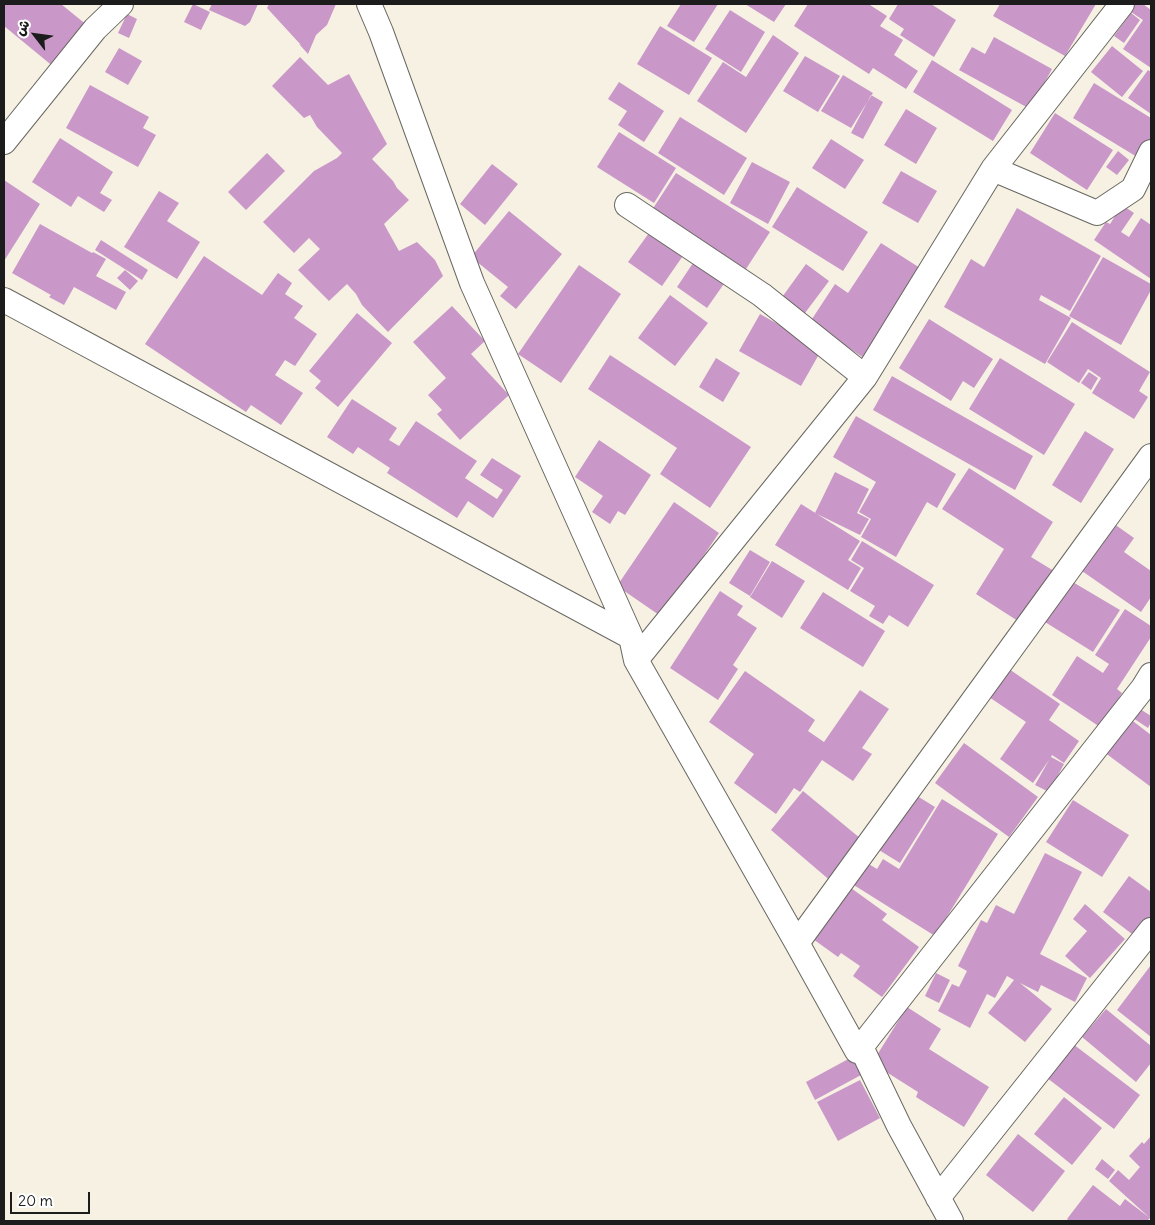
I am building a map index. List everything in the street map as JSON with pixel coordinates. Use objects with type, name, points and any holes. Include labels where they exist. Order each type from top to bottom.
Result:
[{"type":"street","points":[[4,142],[95,29],[121,4]]},
{"type":"street","points":[[369,4],[388,51],[472,283],[631,637],[636,660],[857,1051],[1151,676]]},
{"type":"street","points":[[636,660],[865,377],[993,170],[1122,4]]},
{"type":"street","points":[[993,170],[1097,213],[1132,189],[1151,152]]},
{"type":"street","points":[[627,205],[762,295],[865,377]]},
{"type":"street","points":[[4,300],[631,637]]},
{"type":"street","points":[[797,943],[1151,456]]},
{"type":"street","points":[[938,1198],[1151,930]]},
{"type":"street","points":[[861,1047],[899,1126],[951,1221]]},
{"type":"building","points":[[4,4],[61,4],[88,26],[55,68],[4,26]]},
{"type":"building","points":[[193,4],[210,12],[201,30],[184,22]]},
{"type":"building","points":[[212,4],[258,4],[250,22],[245,26],[209,10]]},
{"type":"building","points":[[269,4],[336,4],[327,25],[316,35],[308,54],[267,8]]},
{"type":"building","points":[[681,4],[718,4],[694,42],[667,26]]},
{"type":"building","points":[[745,4],[786,4],[774,22]]},
{"type":"building","points":[[808,4],[870,4],[887,16],[880,26],[903,40],[894,55],[918,71],[906,89],[873,68],[869,74],[794,26]]},
{"type":"building","points":[[898,4],[931,4],[956,20],[934,57],[900,35],[904,29],[889,19]]},
{"type":"building","points":[[1000,4],[1096,4],[1065,56],[993,16]]},
{"type":"building","points":[[1133,4],[1143,4],[1151,10],[1151,68],[1123,49],[1143,20],[1128,10]]},
{"type":"building","points":[[730,10],[765,32],[741,72],[705,49]]},
{"type":"building","points":[[1131,13],[1140,20],[1124,43],[1114,36]]},
{"type":"building","points":[[127,14],[137,19],[129,38],[118,33]]},
{"type":"building","points":[[660,26],[712,58],[689,95],[637,64]]},
{"type":"building","points":[[773,35],[799,53],[746,133],[697,101],[723,62],[746,77]]},
{"type":"building","points":[[994,37],[1052,69],[1030,109],[959,70],[972,47],[985,54]]},
{"type":"building","points":[[1112,46],[1143,71],[1122,97],[1091,72]]},
{"type":"building","points":[[119,48],[142,61],[128,85],[105,72]]},
{"type":"building","points":[[805,56],[840,76],[818,112],[783,91]]},
{"type":"building","points":[[300,57],[328,85],[349,74],[387,144],[372,159],[409,200],[384,224],[399,251],[417,242],[435,260],[443,276],[388,332],[362,305],[356,294],[347,284],[329,301],[298,270],[320,249],[309,238],[294,253],[263,222],[314,171],[337,158],[342,153],[317,127],[310,115],[304,118],[272,86]]},
{"type":"building","points":[[932,60],[1012,110],[993,141],[913,92]]},
{"type":"building","points":[[1148,70],[1151,72],[1151,114],[1128,98]]},
{"type":"building","points":[[843,75],[873,93],[851,128],[821,111]]},
{"type":"building","points":[[619,82],[664,111],[644,142],[618,125],[627,111],[608,99]]},
{"type":"building","points":[[1094,83],[1151,118],[1151,144],[1142,160],[1073,118]]},
{"type":"building","points":[[90,85],[149,117],[143,128],[156,135],[138,167],[66,128]]},
{"type":"building","points":[[871,95],[883,102],[863,139],[851,133]]},
{"type":"building","points":[[906,109],[937,128],[916,164],[884,145]]},
{"type":"building","points":[[1055,113],[1113,150],[1087,190],[1030,153]]},
{"type":"building","points":[[680,117],[747,158],[724,195],[658,153]]},
{"type":"building","points":[[619,132],[676,168],[654,203],[597,167]]},
{"type":"building","points":[[60,138],[113,172],[100,193],[112,200],[104,212],[78,196],[71,207],[32,182]]},
{"type":"building","points":[[831,139],[864,160],[845,189],[812,168]]},
{"type":"building","points":[[1118,151],[1129,160],[1117,175],[1106,167]]},
{"type":"building","points":[[267,153],[285,171],[246,210],[228,192]]},
{"type":"building","points":[[752,162],[790,182],[768,224],[730,203]]},
{"type":"building","points":[[492,164],[518,184],[485,225],[460,204]]},
{"type":"building","points":[[901,171],[937,191],[918,223],[882,203]]},
{"type":"building","points":[[676,173],[770,232],[746,269],[652,210]]},
{"type":"building","points":[[4,180],[40,204],[4,261]]},
{"type":"building","points":[[797,187],[868,232],[843,271],[772,227]]},
{"type":"building","points":[[159,191],[179,203],[167,221],[200,242],[177,279],[124,247]]},
{"type":"building","points":[[1122,205],[1134,213],[1121,232],[1129,237],[1141,218],[1151,225],[1151,279],[1094,240],[1106,222],[1110,224]]},
{"type":"building","points":[[1017,208],[1101,256],[1070,311],[1041,295],[1039,300],[1071,318],[1045,364],[944,307],[971,259],[984,267]]},
{"type":"building","points":[[509,211],[562,254],[516,309],[500,296],[508,287],[471,257]]},
{"type":"building","points":[[40,224],[106,259],[96,276],[126,292],[116,310],[74,287],[64,305],[49,297],[51,295],[12,273]]},
{"type":"building","points":[[654,226],[687,250],[662,286],[628,262]]},
{"type":"building","points":[[101,240],[148,270],[142,280],[95,250]]},
{"type":"building","points":[[881,243],[931,275],[864,358],[810,322],[835,284],[848,293]]},
{"type":"building","points":[[204,256],[262,295],[278,273],[292,283],[285,294],[303,306],[294,318],[317,334],[295,366],[285,360],[275,375],[303,393],[281,425],[251,405],[246,412],[145,344]]},
{"type":"building","points":[[697,257],[728,278],[707,308],[677,287]]},
{"type":"building","points":[[1103,257],[1151,284],[1151,290],[1121,345],[1069,316]]},
{"type":"building","points":[[806,264],[829,281],[802,317],[780,300]]},
{"type":"building","points":[[579,265],[621,294],[561,383],[518,354]]},
{"type":"building","points":[[125,270],[138,281],[130,290],[117,278]]},
{"type":"building","points":[[670,295],[708,323],[675,366],[638,338]]},
{"type":"building","points":[[452,306],[485,341],[471,354],[509,395],[460,440],[437,414],[442,410],[428,395],[446,378],[413,342]]},
{"type":"building","points":[[357,313],[392,343],[338,407],[315,388],[321,381],[309,371]]},
{"type":"building","points":[[760,314],[822,349],[801,386],[739,351]]},
{"type":"building","points":[[929,319],[993,359],[974,388],[963,381],[951,401],[899,368]]},
{"type":"building","points":[[1072,322],[1150,372],[1139,391],[1148,397],[1134,419],[1092,393],[1101,378],[1088,369],[1079,383],[1047,362]]},
{"type":"building","points":[[610,355],[751,447],[710,508],[660,474],[677,448],[588,389]]},
{"type":"building","points":[[716,358],[740,373],[723,402],[699,387]]},
{"type":"building","points":[[1000,358],[1075,404],[1044,455],[969,409]]},
{"type":"building","points":[[1089,372],[1098,378],[1091,390],[1081,383]]},
{"type":"building","points":[[892,376],[1033,456],[1015,490],[873,410]]},
{"type":"building","points":[[352,399],[397,428],[389,440],[399,446],[416,421],[477,461],[465,478],[497,499],[503,490],[480,475],[492,458],[521,476],[493,518],[468,501],[457,518],[387,473],[390,468],[358,447],[353,454],[327,437]]},
{"type":"building","points":[[856,416],[956,474],[937,508],[927,502],[896,557],[861,537],[871,519],[859,512],[876,482],[833,457]]},
{"type":"building","points":[[1085,431],[1114,449],[1081,503],[1052,485]]},
{"type":"building","points":[[599,440],[651,475],[625,515],[618,511],[610,524],[592,512],[603,496],[575,477]]},
{"type":"building","points":[[969,468],[1053,522],[1031,557],[1054,571],[1021,623],[976,594],[1004,549],[942,509]]},
{"type":"building","points":[[835,472],[869,489],[857,513],[869,519],[860,535],[815,513]]},
{"type":"building","points":[[674,502],[719,533],[662,617],[617,586]]},
{"type":"building","points":[[801,504],[860,541],[848,560],[861,568],[848,590],[775,545]]},
{"type":"building","points":[[1110,521],[1134,538],[1124,552],[1151,571],[1151,597],[1141,612],[1069,562]]},
{"type":"building","points":[[862,541],[934,585],[908,627],[889,615],[883,624],[869,616],[875,606],[850,591],[864,568],[851,560]]},
{"type":"building","points":[[750,550],[770,562],[750,596],[729,583]]},
{"type":"building","points":[[772,561],[805,581],[782,618],[750,597]]},
{"type":"building","points":[[1071,581],[1120,610],[1093,652],[1045,622]]},
{"type":"building","points":[[720,591],[743,606],[737,615],[757,628],[733,665],[738,669],[718,700],[670,668]]},
{"type":"building","points":[[823,592],[885,631],[863,667],[800,628]]},
{"type":"building","points":[[1125,609],[1151,626],[1151,637],[1117,689],[1122,693],[1100,727],[1052,695],[1077,656],[1103,673],[1109,664],[1095,655]]},
{"type":"building","points":[[1009,669],[1060,704],[1049,720],[1079,741],[1064,763],[1052,755],[1051,757],[1064,764],[1049,792],[1035,785],[1049,760],[1033,783],[1000,759],[1026,722],[989,697]]},
{"type":"building","points":[[745,671],[815,720],[808,731],[824,742],[860,690],[889,709],[862,748],[872,754],[853,781],[822,760],[800,792],[794,788],[776,814],[734,783],[754,754],[709,722]]},
{"type":"building","points":[[1140,709],[1151,716],[1148,728],[1133,718]]},
{"type":"building","points":[[1129,718],[1151,735],[1151,787],[1104,752]]},
{"type":"building","points":[[964,743],[1038,797],[1009,837],[935,783]]},
{"type":"building","points":[[803,791],[866,843],[833,883],[771,830]]},
{"type":"building","points":[[909,791],[935,807],[900,863],[874,847]]},
{"type":"building","points":[[942,799],[998,834],[935,936],[849,882],[862,860],[877,869],[883,859],[899,869]]},
{"type":"building","points":[[1073,800],[1129,835],[1102,877],[1046,842]]},
{"type":"building","points":[[1045,853],[1082,872],[1040,954],[1087,978],[1075,1002],[1041,985],[1038,992],[1020,983],[1052,1009],[1025,1042],[988,1013],[1014,980],[1007,976],[995,998],[987,994],[970,1028],[938,1011],[952,984],[959,987],[967,971],[958,966],[981,920],[987,923],[996,905],[1014,914]]},
{"type":"building","points":[[1129,876],[1151,892],[1151,917],[1136,937],[1103,912]]},
{"type":"building","points":[[844,883],[887,914],[882,920],[919,947],[882,997],[853,976],[860,966],[841,953],[838,957],[806,934]]},
{"type":"building","points":[[1085,904],[1125,939],[1090,978],[1065,956],[1087,931],[1073,919]]},
{"type":"building","points":[[1151,965],[1151,1037],[1117,1010]]},
{"type":"building","points":[[936,973],[950,980],[939,1003],[925,996]]},
{"type":"building","points":[[907,1007],[941,1029],[929,1049],[989,1087],[964,1127],[916,1097],[918,1092],[872,1063]]},
{"type":"building","points":[[1106,1009],[1151,1046],[1151,1063],[1136,1082],[1082,1037]]},
{"type":"building","points":[[1073,1044],[1140,1095],[1114,1129],[1047,1078]]},
{"type":"building","points":[[852,1057],[861,1075],[815,1100],[806,1082]]},
{"type":"building","points":[[860,1080],[880,1118],[838,1141],[817,1102]]},
{"type":"building","points":[[1064,1097],[1102,1128],[1072,1165],[1034,1134]]},
{"type":"building","points":[[1018,1134],[1065,1171],[1033,1212],[986,1175]]},
{"type":"building","points":[[1151,1136],[1151,1219],[1109,1181],[1118,1170],[1129,1180],[1140,1167],[1129,1156],[1142,1142],[1144,1144]]},
{"type":"building","points":[[1102,1159],[1115,1170],[1108,1179],[1095,1169]]},
{"type":"building","points":[[1093,1185],[1120,1206],[1125,1199],[1150,1218],[1147,1221],[1069,1221],[1067,1219]]}]
